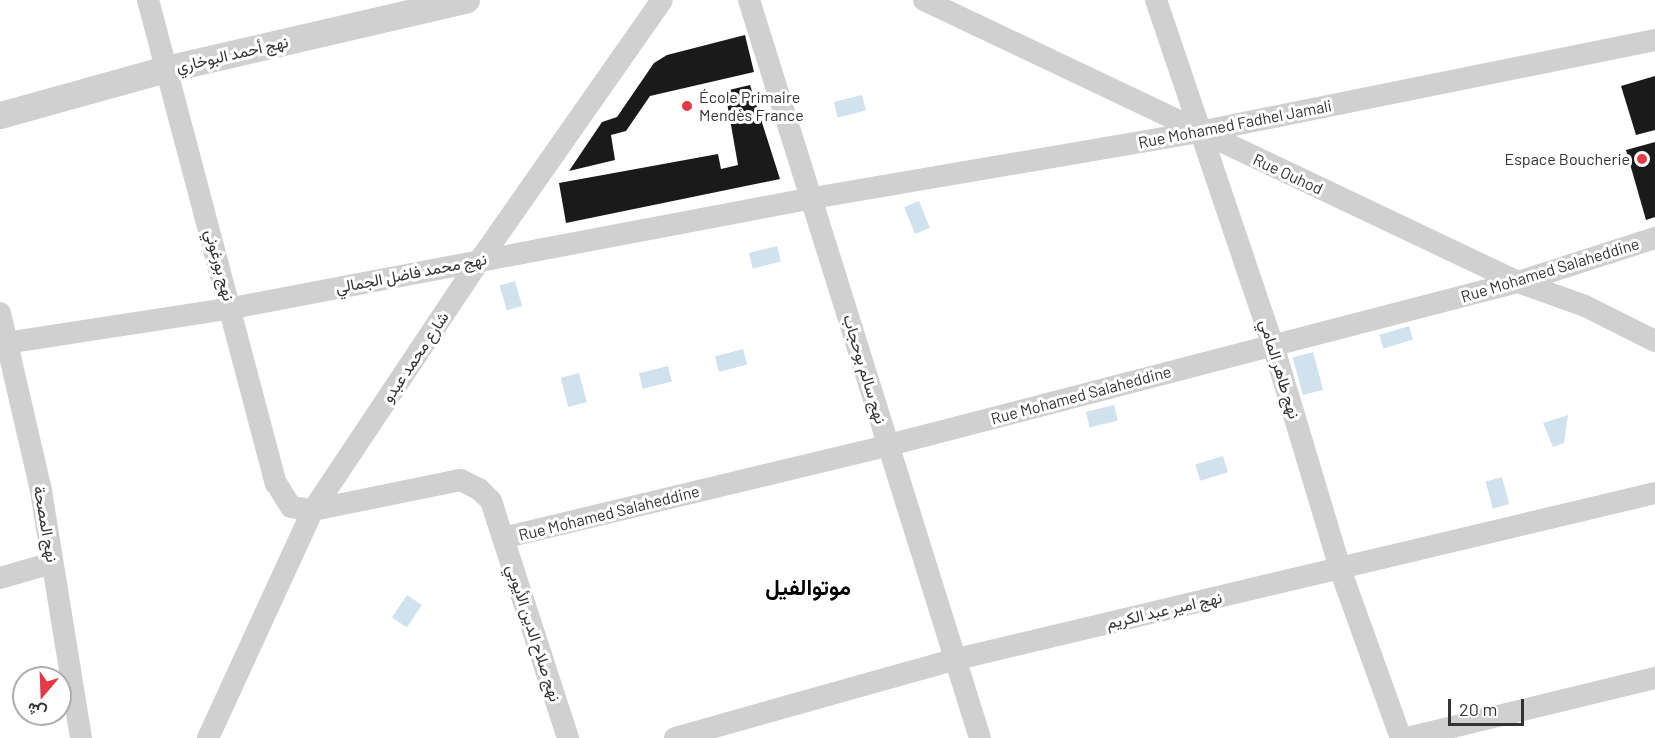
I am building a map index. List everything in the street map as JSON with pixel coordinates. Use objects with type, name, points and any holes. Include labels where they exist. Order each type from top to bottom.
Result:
[{"type":"street","name":"نهج بورغوني","points":[[148,0],[232,308],[276,483],[291,507],[313,510]]},
{"type":"street","name":"نهج أحمد البوخاري","points":[[0,116],[166,69],[466,0]]},
{"type":"street","name":"شارع محمد عبدو","points":[[208,738],[313,510],[480,260],[662,0]]},
{"type":"street","name":"نهج سالم بوحجاب","points":[[749,0],[813,198],[953,660],[980,738]]},
{"type":"street","name":"Rue Ouhod","points":[[924,0],[1518,282],[1585,306],[1655,340]]},
{"type":"street","name":"نهج طاهر المامي","points":[[1156,0],[1273,345],[1340,569],[1401,738]]},
{"type":"street","name":"Rue Mohamed Fadhel Jamali","points":[[813,198],[1199,132],[1655,40]]},
{"type":"street","name":"نهج محمد فاضل الجمالي","points":[[4,344],[232,308],[813,198]]},
{"type":"street","name":"Rue Mohamed Salaheddine","points":[[503,538],[889,445],[1518,282],[1655,238]]},
{"type":"street","name":"نهج المصحة","points":[[0,313],[4,344],[52,563],[81,738]]},
{"type":"street","name":"نهج صلاح الدين الأيوبي","points":[[313,510],[461,480],[490,501],[568,738]]},
{"type":"street","name":"نهج امير عبد الكريم","points":[[675,738],[953,660],[1655,493]]},
{"type":"street","points":[[0,578],[52,563]]},
{"type":"street","points":[[1407,738],[1655,678]]},
{"type":"water","points":[[862,95],[866,111],[838,118],[834,102]]},
{"type":"water","points":[[919,201],[930,228],[915,234],[904,207]]},
{"type":"water","points":[[777,246],[781,262],[753,269],[749,253]]},
{"type":"water","points":[[515,281],[522,306],[507,310],[500,285]]},
{"type":"water","points":[[1409,326],[1413,339],[1383,348],[1379,335]]},
{"type":"water","points":[[743,349],[747,364],[719,372],[715,357]]},
{"type":"water","points":[[1313,352],[1323,390],[1303,395],[1293,357]]},
{"type":"water","points":[[668,366],[672,382],[643,389],[639,373]]},
{"type":"water","points":[[579,373],[587,402],[568,407],[561,378]]},
{"type":"water","points":[[1114,405],[1118,421],[1090,428],[1086,412]]},
{"type":"water","points":[[1568,415],[1564,443],[1553,447],[1543,423]]},
{"type":"water","points":[[1223,456],[1228,472],[1200,481],[1195,464]]},
{"type":"water","points":[[1502,477],[1509,504],[1493,508],[1486,481]]},
{"type":"water","points":[[407,595],[422,605],[407,627],[392,617]]},
{"type":"building","points":[[745,35],[754,72],[650,96],[626,131],[611,135],[615,160],[569,171],[602,122],[617,117],[654,63],[667,55]]},
{"type":"building","points":[[1655,76],[1655,130],[1636,135],[1621,86]]},
{"type":"building","points":[[750,85],[780,179],[566,223],[559,183],[718,154],[721,169],[738,165],[725,91]]},
{"type":"building","points":[[1655,142],[1655,217],[1646,220],[1626,150]]},
{"type":"place","name":"École Primaire Mendès France","points":[[687,106]]},
{"type":"place","name":"Espace Boucherie","points":[[1642,159]]},
{"type":"district","name":"موتوالفيل","points":[[808,587]]}]
